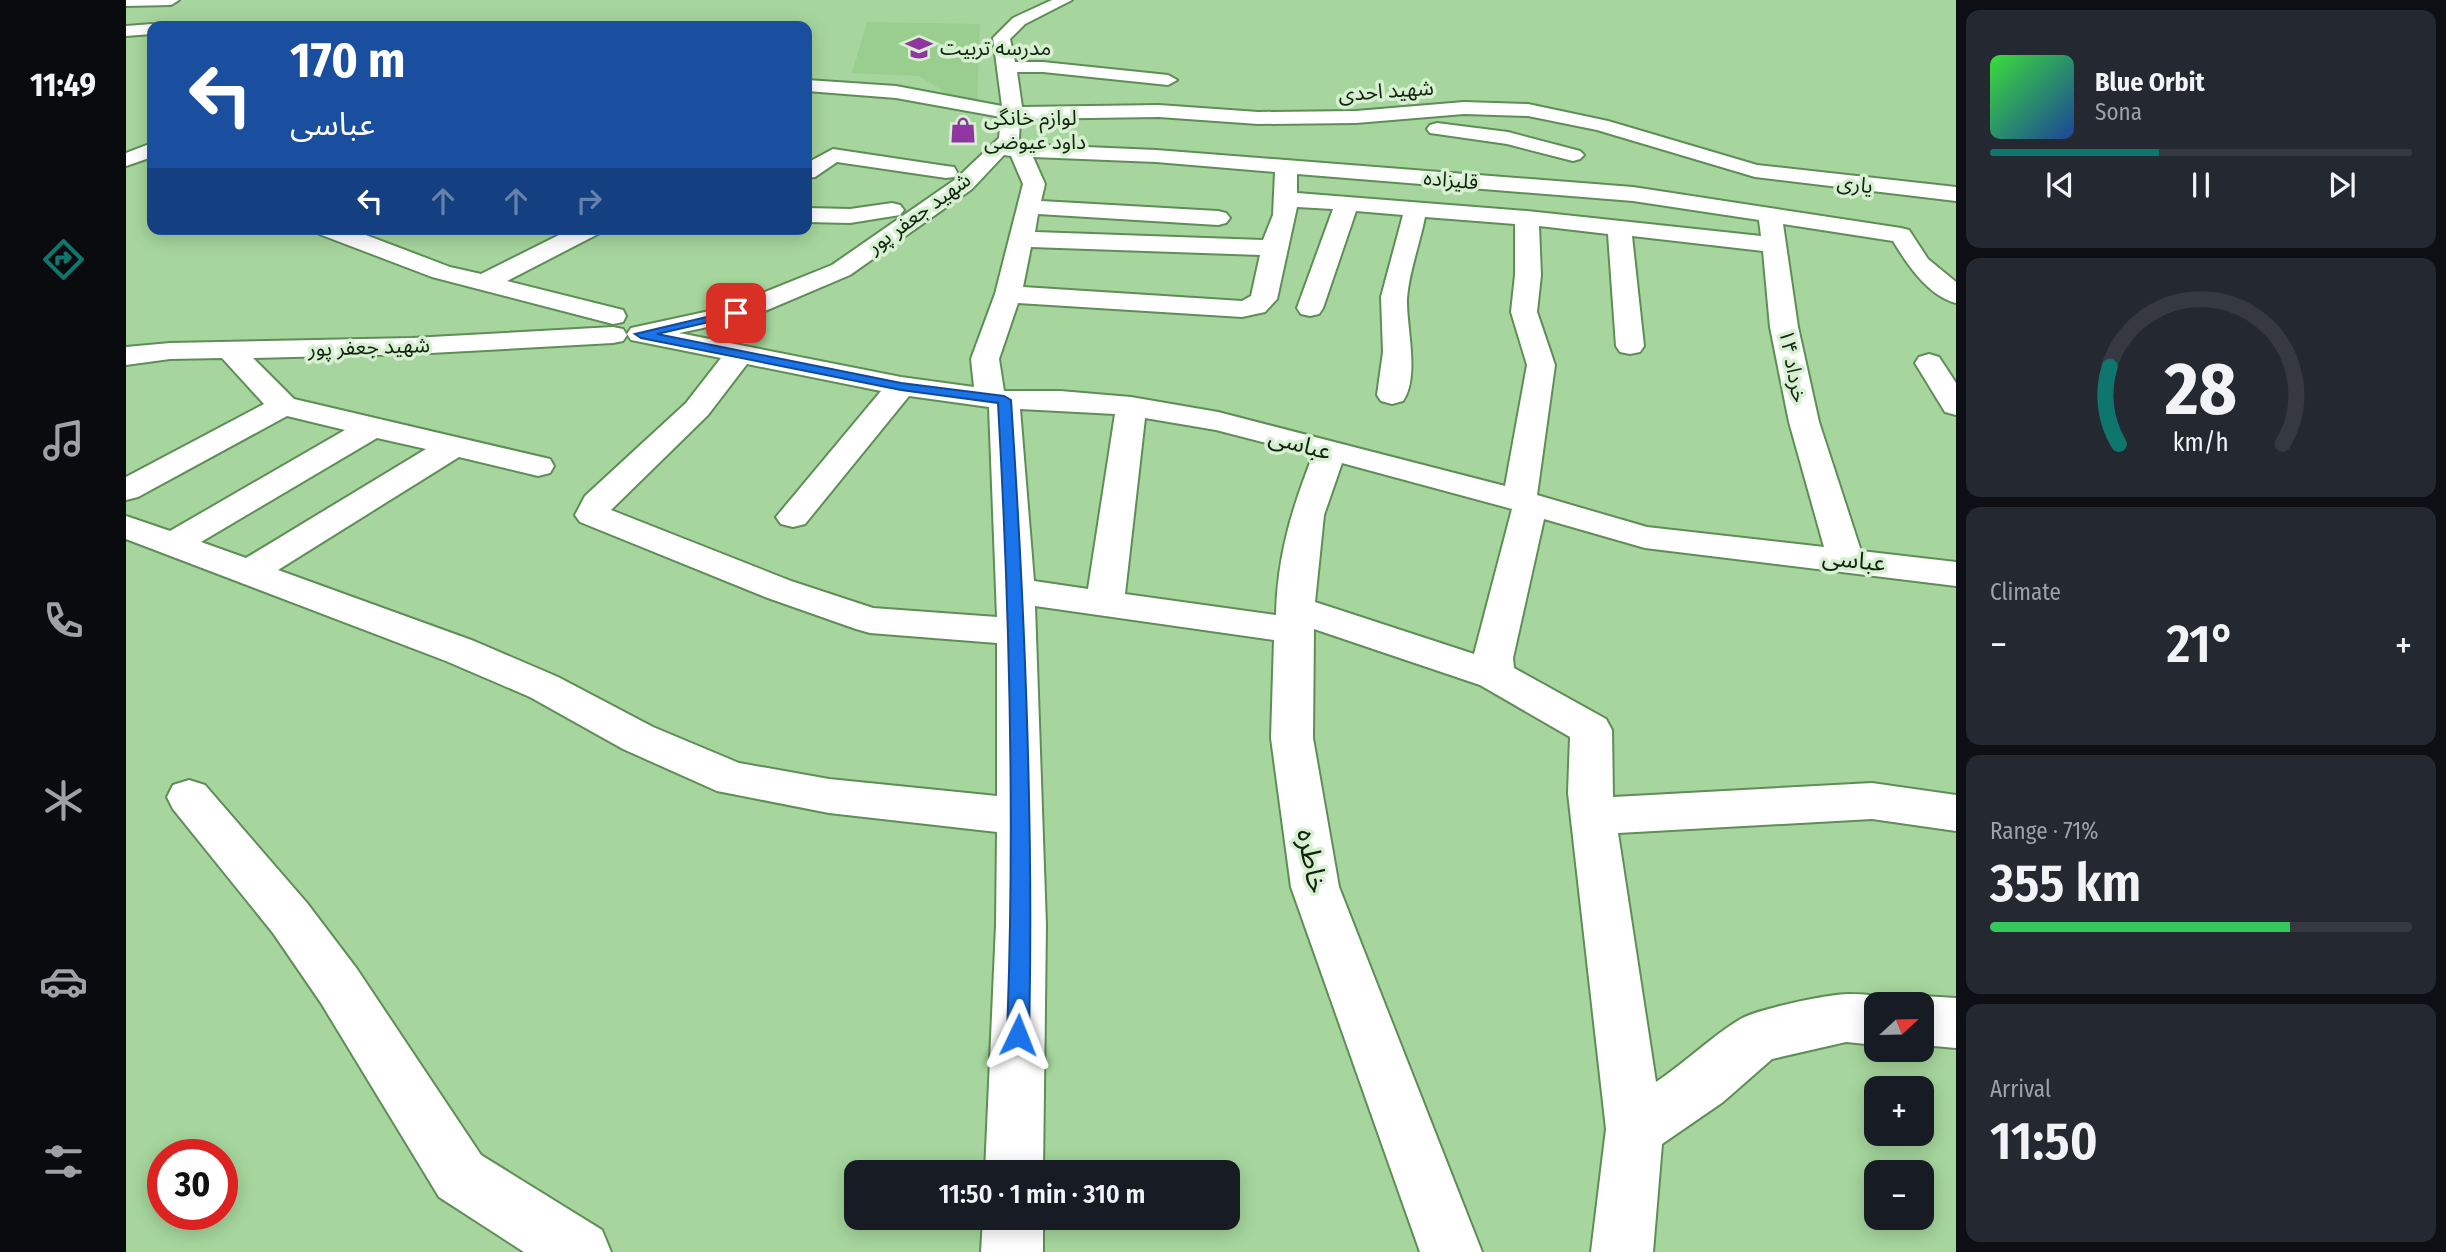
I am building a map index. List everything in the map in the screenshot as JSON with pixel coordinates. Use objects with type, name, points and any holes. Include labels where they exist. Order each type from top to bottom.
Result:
[{"type":"street","points":[[126,1],[171,0]]},
{"type":"street","name":"شهید جعفر پور","points":[[126,356],[170,351],[412,346],[736,313],[841,270],[1009,150],[1006,67],[1001,38],[1019,21],[1064,0]]},
{"type":"street","points":[[126,31],[147,29]]},
{"type":"street","points":[[1006,67],[1043,67],[1168,80]]},
{"type":"street","name":"شهید احدی","points":[[812,85],[896,92],[970,107],[1009,119],[1159,111],[1369,129],[1464,108],[1528,110],[1613,128],[1755,171]]},
{"type":"street","name":"شهید جعفر پور","points":[[126,343],[208,334],[629,325],[738,296],[793,273],[946,172],[985,133],[1009,119]]},
{"type":"street","points":[[1377,174],[1369,129],[1482,135],[1573,155]]},
{"type":"street","points":[[1482,135],[1499,184]]},
{"type":"street","points":[[1009,150],[1034,184],[1008,294],[985,359],[997,399],[1016,612],[1021,925],[1014,1160]]},
{"type":"street","name":"قلیزاده","points":[[1009,150],[1156,156],[1633,194],[1771,215],[1901,235],[1919,264],[1956,295]]},
{"type":"street","points":[[127,160],[147,151]]},
{"type":"street","points":[[812,169],[833,155],[946,172]]},
{"type":"street","points":[[127,160],[147,163]]},
{"type":"street","points":[[1008,294],[1242,309],[1256,306],[1264,299],[1285,215],[1286,167]]},
{"type":"street","name":"یاری","points":[[1755,171],[1956,194]]},
{"type":"street","name":"۱۴ خرداد","points":[[1755,171],[1771,215],[1784,327],[1804,422],[1845,559]]},
{"type":"street","points":[[1287,199],[1527,218],[1776,245]]},
{"type":"street","points":[[1310,308],[1348,203]]},
{"type":"street","points":[[1029,207],[1219,218]]},
{"type":"street","points":[[1392,395],[1397,352],[1394,297],[1416,208]]},
{"type":"street","points":[[812,215],[850,216],[892,210]]},
{"type":"street","points":[[1494,675],[1493,658],[1524,502],[1541,365],[1524,312],[1528,275],[1527,218]]},
{"type":"street","points":[[1619,228],[1630,346]]},
{"type":"street","points":[[343,235],[441,272],[629,325]]},
{"type":"street","points":[[484,283],[578,235]]},
{"type":"street","points":[[1021,239],[1275,248]]},
{"type":"street","name":"عباسی","points":[[629,325],[740,353],[901,386],[997,399],[1060,400],[1131,406],[1218,421],[1645,537],[1845,559],[1948,578]]},
{"type":"street","points":[[230,350],[283,406],[538,466]]},
{"type":"street","points":[[740,353],[697,409],[597,503],[593,515],[778,589],[870,620],[1105,604],[1294,619],[1494,675],[1591,730],[1590,793],[1635,1129],[1622,1252]]},
{"type":"street","points":[[1929,363],[1956,406]]},
{"type":"street","points":[[793,517],[901,386]]},
{"type":"street","points":[[126,489],[283,406]]},
{"type":"street","points":[[1105,604],[1131,406]]},
{"type":"street","points":[[173,544],[373,428]]},
{"type":"street","points":[[248,573],[454,446]]},
{"type":"street","name":"خاطره","points":[[1330,452],[1307,514],[1297,579],[1292,738],[1315,887],[1451,1252]]},
{"type":"street","points":[[126,527],[460,651],[544,687],[638,738],[733,779],[829,796],[1020,816]]},
{"type":"street","points":[[189,797],[290,918],[339,986],[460,1176],[569,1250]]},
{"type":"street","points":[[1593,816],[1872,801],[1956,813]]},
{"type":"street","points":[[1635,1129],[1703,1083],[1758,1037],[1846,1018],[1864,1019]]},
{"type":"street","points":[[1934,1022],[1956,1023]]},
{"type":"street","points":[[1012,1252],[1013,1230]]},
{"type":"shaded area","name":"مدرسه تربیت","points":[[867,22],[980,24],[977,99],[956,99],[919,76],[852,73]]},
{"type":"place","name":"مدرسه تربیت","points":[[919,48]]},
{"type":"place","name":"لوازم خانگی داود عیوضی","points":[[963,130]]},
{"type":"route","points":[[736,313],[641,334],[901,386],[1004,400],[1016,592],[1021,925],[1018,1035]]}]
